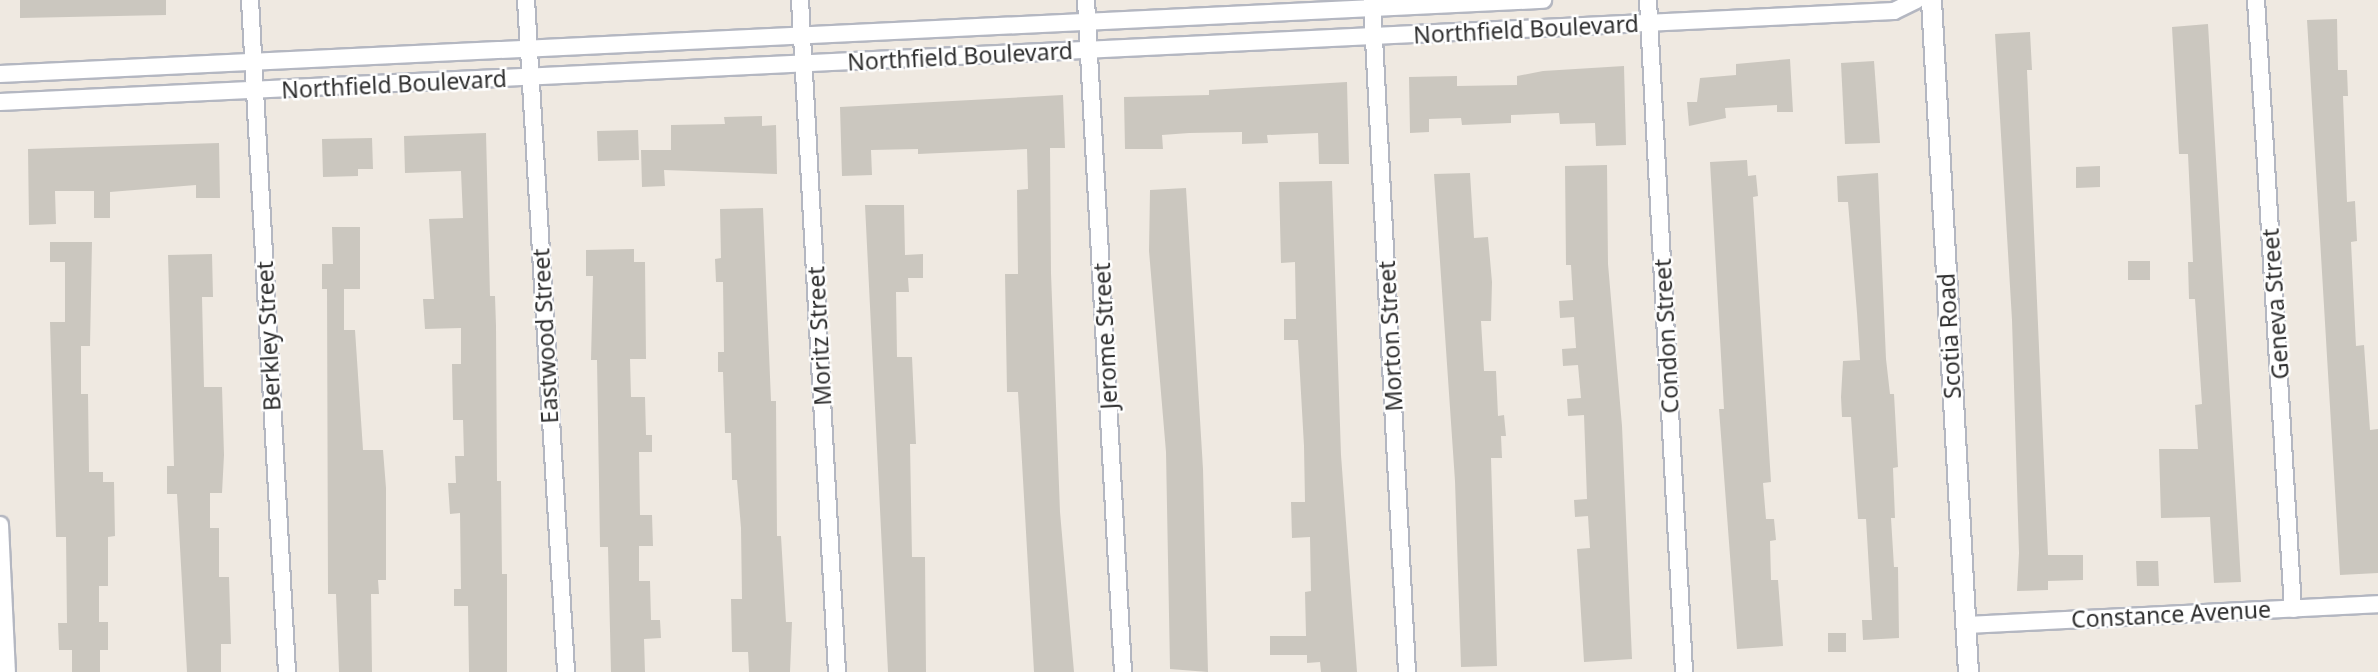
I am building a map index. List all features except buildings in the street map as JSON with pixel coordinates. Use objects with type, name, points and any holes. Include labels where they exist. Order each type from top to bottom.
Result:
[{"type":"street","name":"Berkley Street","points":[[250,0],[287,672]]},
{"type":"street","name":"Eastwood Street","points":[[526,0],[566,672]]},
{"type":"street","name":"Moritz Street","points":[[800,0],[837,672]]},
{"type":"street","name":"Jerome Street","points":[[1086,0],[1123,672]]},
{"type":"street","name":"Northfield Boulevard","points":[[0,74],[1088,22],[1373,4],[1543,0]]},
{"type":"street","name":"Condon Street","points":[[1648,0],[1684,672]]},
{"type":"street","name":"Northfield Boulevard","points":[[0,102],[1894,11],[1917,0]]},
{"type":"street","name":"Scotia Road","points":[[1931,0],[1968,672]]},
{"type":"street","name":"Geneva Street","points":[[2256,0],[2293,609]]},
{"type":"street","name":"Morton Street","points":[[1373,4],[1407,672]]},
{"type":"street","points":[[0,525],[7,672]]},
{"type":"street","name":"Constance Avenue","points":[[1965,625],[2378,604]]}]
